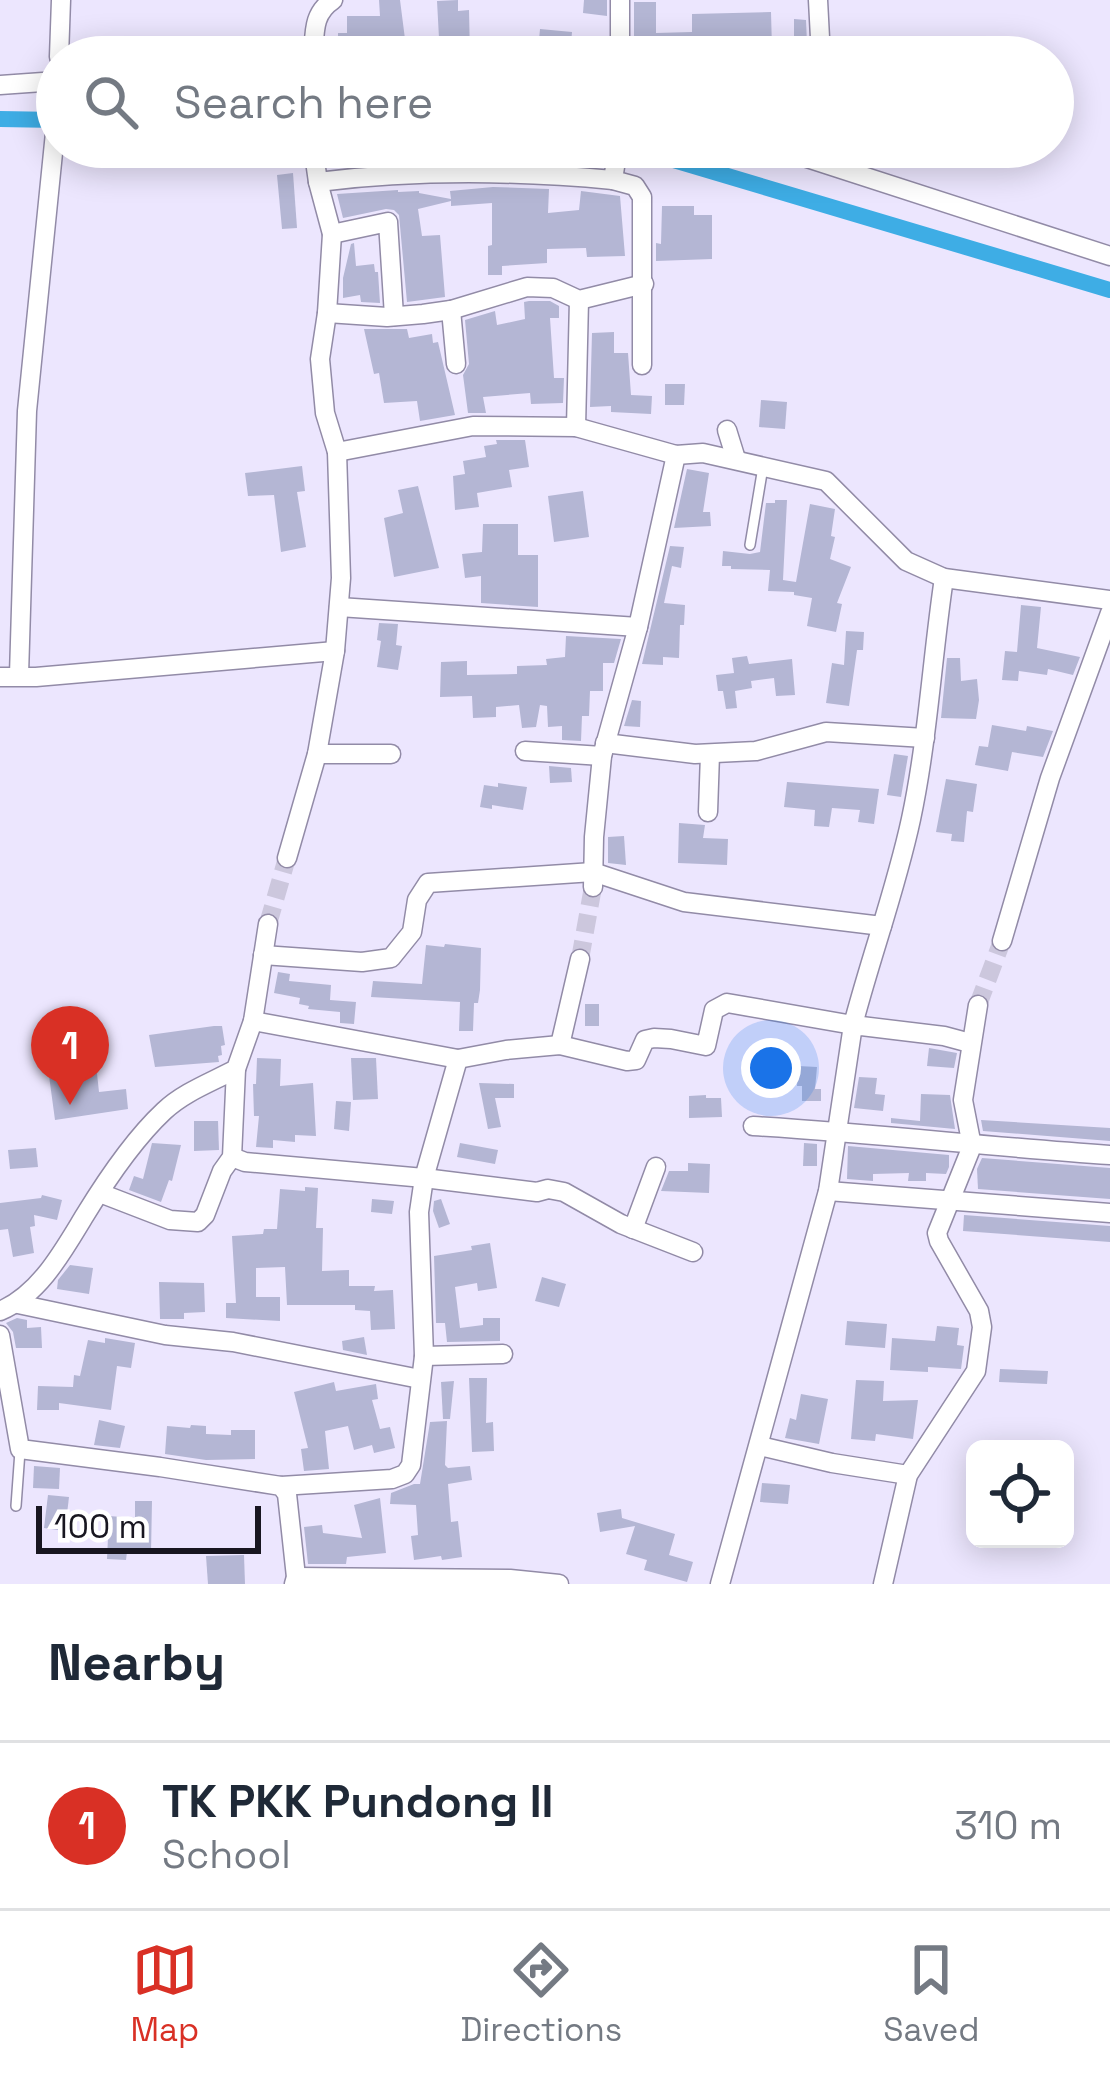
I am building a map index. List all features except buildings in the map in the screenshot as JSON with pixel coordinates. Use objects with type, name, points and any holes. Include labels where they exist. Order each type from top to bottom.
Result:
[{"type":"street","points":[[60,36],[61,0]]},
{"type":"street","points":[[315,36],[316,18],[333,0]]},
{"type":"street","points":[[620,0],[620,36]]},
{"type":"street","points":[[818,0],[819,36]]},
{"type":"street","points":[[0,85],[36,82]]},
{"type":"street","points":[[52,168],[27,411],[25,551],[9,676],[335,651]]},
{"type":"street","points":[[287,858],[317,754],[335,651],[341,578],[337,452],[325,413],[320,359],[332,234],[316,168]]},
{"type":"street","points":[[613,175],[614,168]]},
{"type":"street","points":[[863,168],[1110,256]]},
{"type":"street","points":[[318,182],[434,174],[613,175],[635,186],[642,196],[642,365]]},
{"type":"street","points":[[332,234],[388,222],[394,316]]},
{"type":"street","points":[[327,313],[394,316],[452,310],[527,287],[554,288],[579,300],[644,284]]},
{"type":"street","points":[[576,427],[579,300]]},
{"type":"street","points":[[452,310],[456,364]]},
{"type":"street","points":[[337,452],[473,426],[576,427],[676,455],[703,453],[826,481],[906,561],[944,578],[1110,600]]},
{"type":"street","points":[[728,430],[736,459]]},
{"type":"street","points":[[593,880],[603,750],[638,627],[676,455]]},
{"type":"street","points":[[720,1584],[828,1191],[854,1025],[907,836],[925,738],[944,578]]},
{"type":"street","points":[[339,607],[638,627]]},
{"type":"street","points":[[1002,941],[1050,778],[1110,613]]},
{"type":"street","points":[[525,751],[710,754],[775,747],[826,732],[925,738]]},
{"type":"street","points":[[317,754],[391,754]]},
{"type":"street","points":[[708,812],[710,754]]},
{"type":"street","points":[[263,955],[362,962],[392,958],[412,932],[418,899],[428,883],[593,880],[684,902],[882,926]]},
{"type":"street","points":[[100,1193],[170,1220],[198,1222],[205,1215],[232,1157],[236,1069],[253,1021],[268,924]]},
{"type":"street","points":[[560,1045],[580,959]]},
{"type":"street","points":[[253,1021],[458,1059],[560,1045],[627,1061],[636,1060],[645,1040],[654,1037],[706,1046],[714,1010],[727,1003],[970,1043]]},
{"type":"street","points":[[883,1584],[908,1475],[976,1371],[982,1319],[938,1238],[972,1146],[963,1100],[978,1005]]},
{"type":"street","points":[[0,1335],[10,1449],[281,1486],[392,1479],[405,1474],[414,1452],[424,1356],[419,1212],[458,1059]]},
{"type":"street","points":[[9,1307],[61,1256],[129,1150],[163,1112],[184,1095],[236,1069]]},
{"type":"street","points":[[753,1126],[1110,1155]]},
{"type":"street","points":[[232,1157],[245,1162],[564,1192],[634,1229],[692,1252]]},
{"type":"street","points":[[634,1229],[656,1167]]},
{"type":"street","points":[[828,1191],[1110,1214]]},
{"type":"street","points":[[9,1307],[233,1342],[420,1379]]},
{"type":"street","points":[[424,1356],[503,1354]]},
{"type":"street","points":[[760,1446],[908,1475]]},
{"type":"street","points":[[281,1486],[287,1494],[295,1581],[510,1579],[559,1584]]},
{"type":"lane","points":[[750,544],[763,467]]},
{"type":"lane","points":[[10,1449],[16,1506]]},
{"type":"waterway","points":[[0,119],[36,120]]},
{"type":"waterway","points":[[700,168],[1110,290]]},
{"type":"tunnel","points":[[268,924],[287,858]]},
{"type":"tunnel","points":[[580,959],[593,887]]},
{"type":"tunnel","points":[[978,1005],[1002,941]]},
{"type":"place","name":"TK PKK Pundong II","points":[[70,1105]]}]
